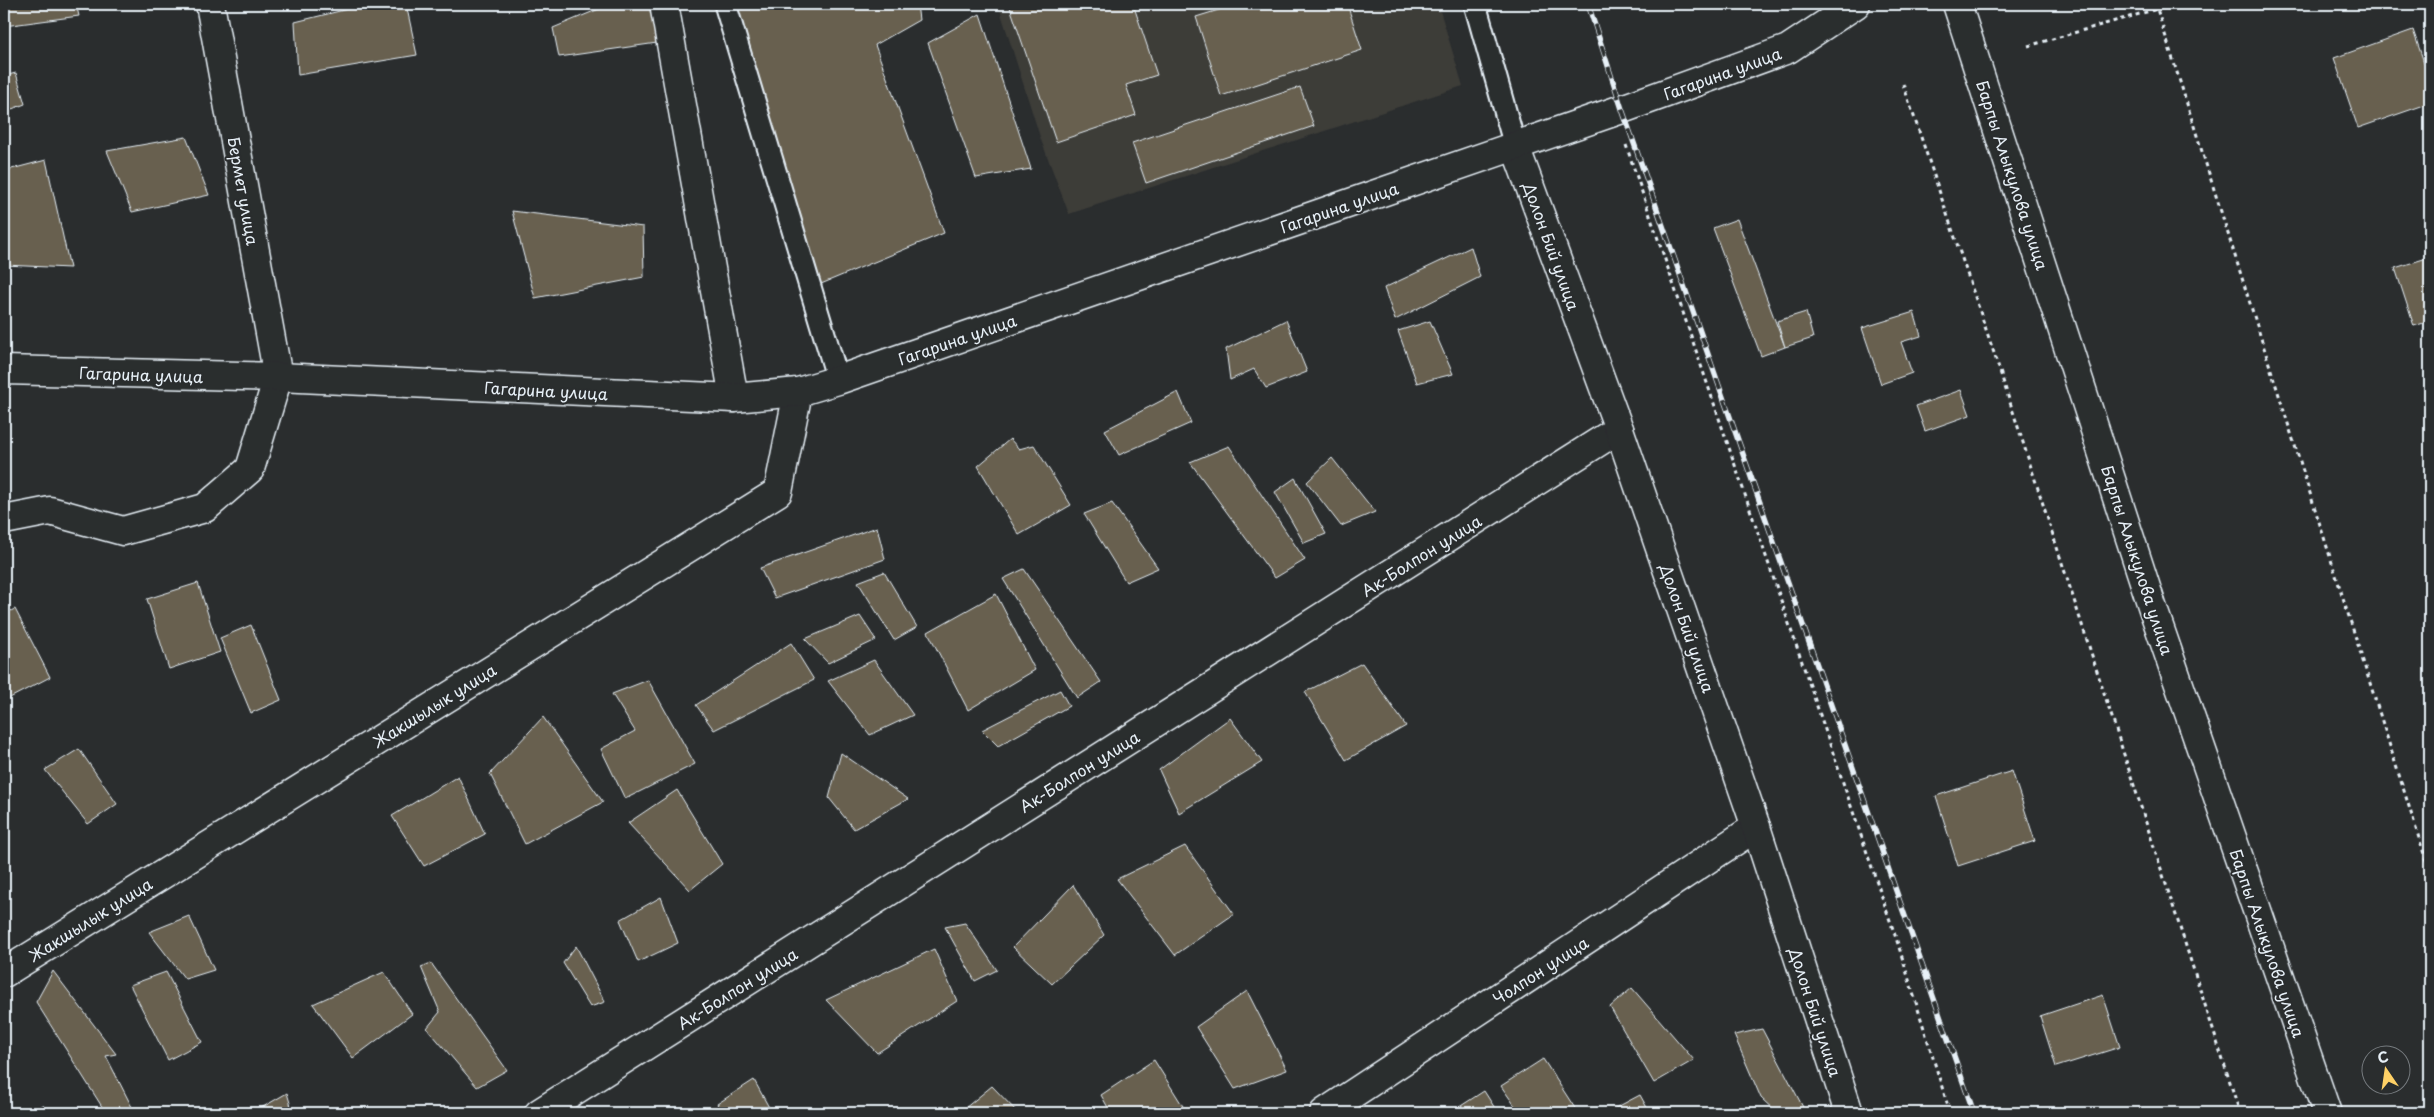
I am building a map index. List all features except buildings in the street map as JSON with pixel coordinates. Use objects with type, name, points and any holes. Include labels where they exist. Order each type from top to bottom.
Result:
[{"type":"street","name":"Бермет улица","points":[[210,4],[278,378]]},
{"type":"street","points":[[664,4],[734,398]]},
{"type":"street","name":"Гагарина улица","points":[[4,370],[278,378],[734,398],[798,392],[838,380],[1614,112],[1788,49],[1856,4]]},
{"type":"street","name":"Барпы Алыкулова улица","points":[[1957,4],[2152,606],[2326,1113]]},
{"type":"street","name":"Долон Бий улица","points":[[1515,146],[1619,429],[1756,827],[1849,1113]]},
{"type":"street","points":[[4,520],[50,511],[123,531],[205,508],[250,469],[278,378]]},
{"type":"street","name":"Жакшылык улица","points":[[4,972],[778,492],[798,392]]},
{"type":"street","name":"Ак-Болпон улица","points":[[539,1113],[1619,429]]},
{"type":"street","name":"Чолпон улица","points":[[1324,1113],[1756,827]]},
{"type":"lane","points":[[725,4],[838,380]]},
{"type":"lane","points":[[1475,4],[1515,146]]},
{"type":"path","points":[[2155,4],[2430,873]]},
{"type":"path","points":[[2028,46],[2157,10]]},
{"type":"path","points":[[1903,84],[1996,358],[2240,1113]]},
{"type":"path","points":[[1614,112],[1898,944],[1950,1113]]},
{"type":"shaded area","points":[[998,4],[1438,4],[1463,86],[1069,214],[1041,140]]},
{"type":"railway","points":[[1588,4],[1622,109],[1974,1113]]}]
